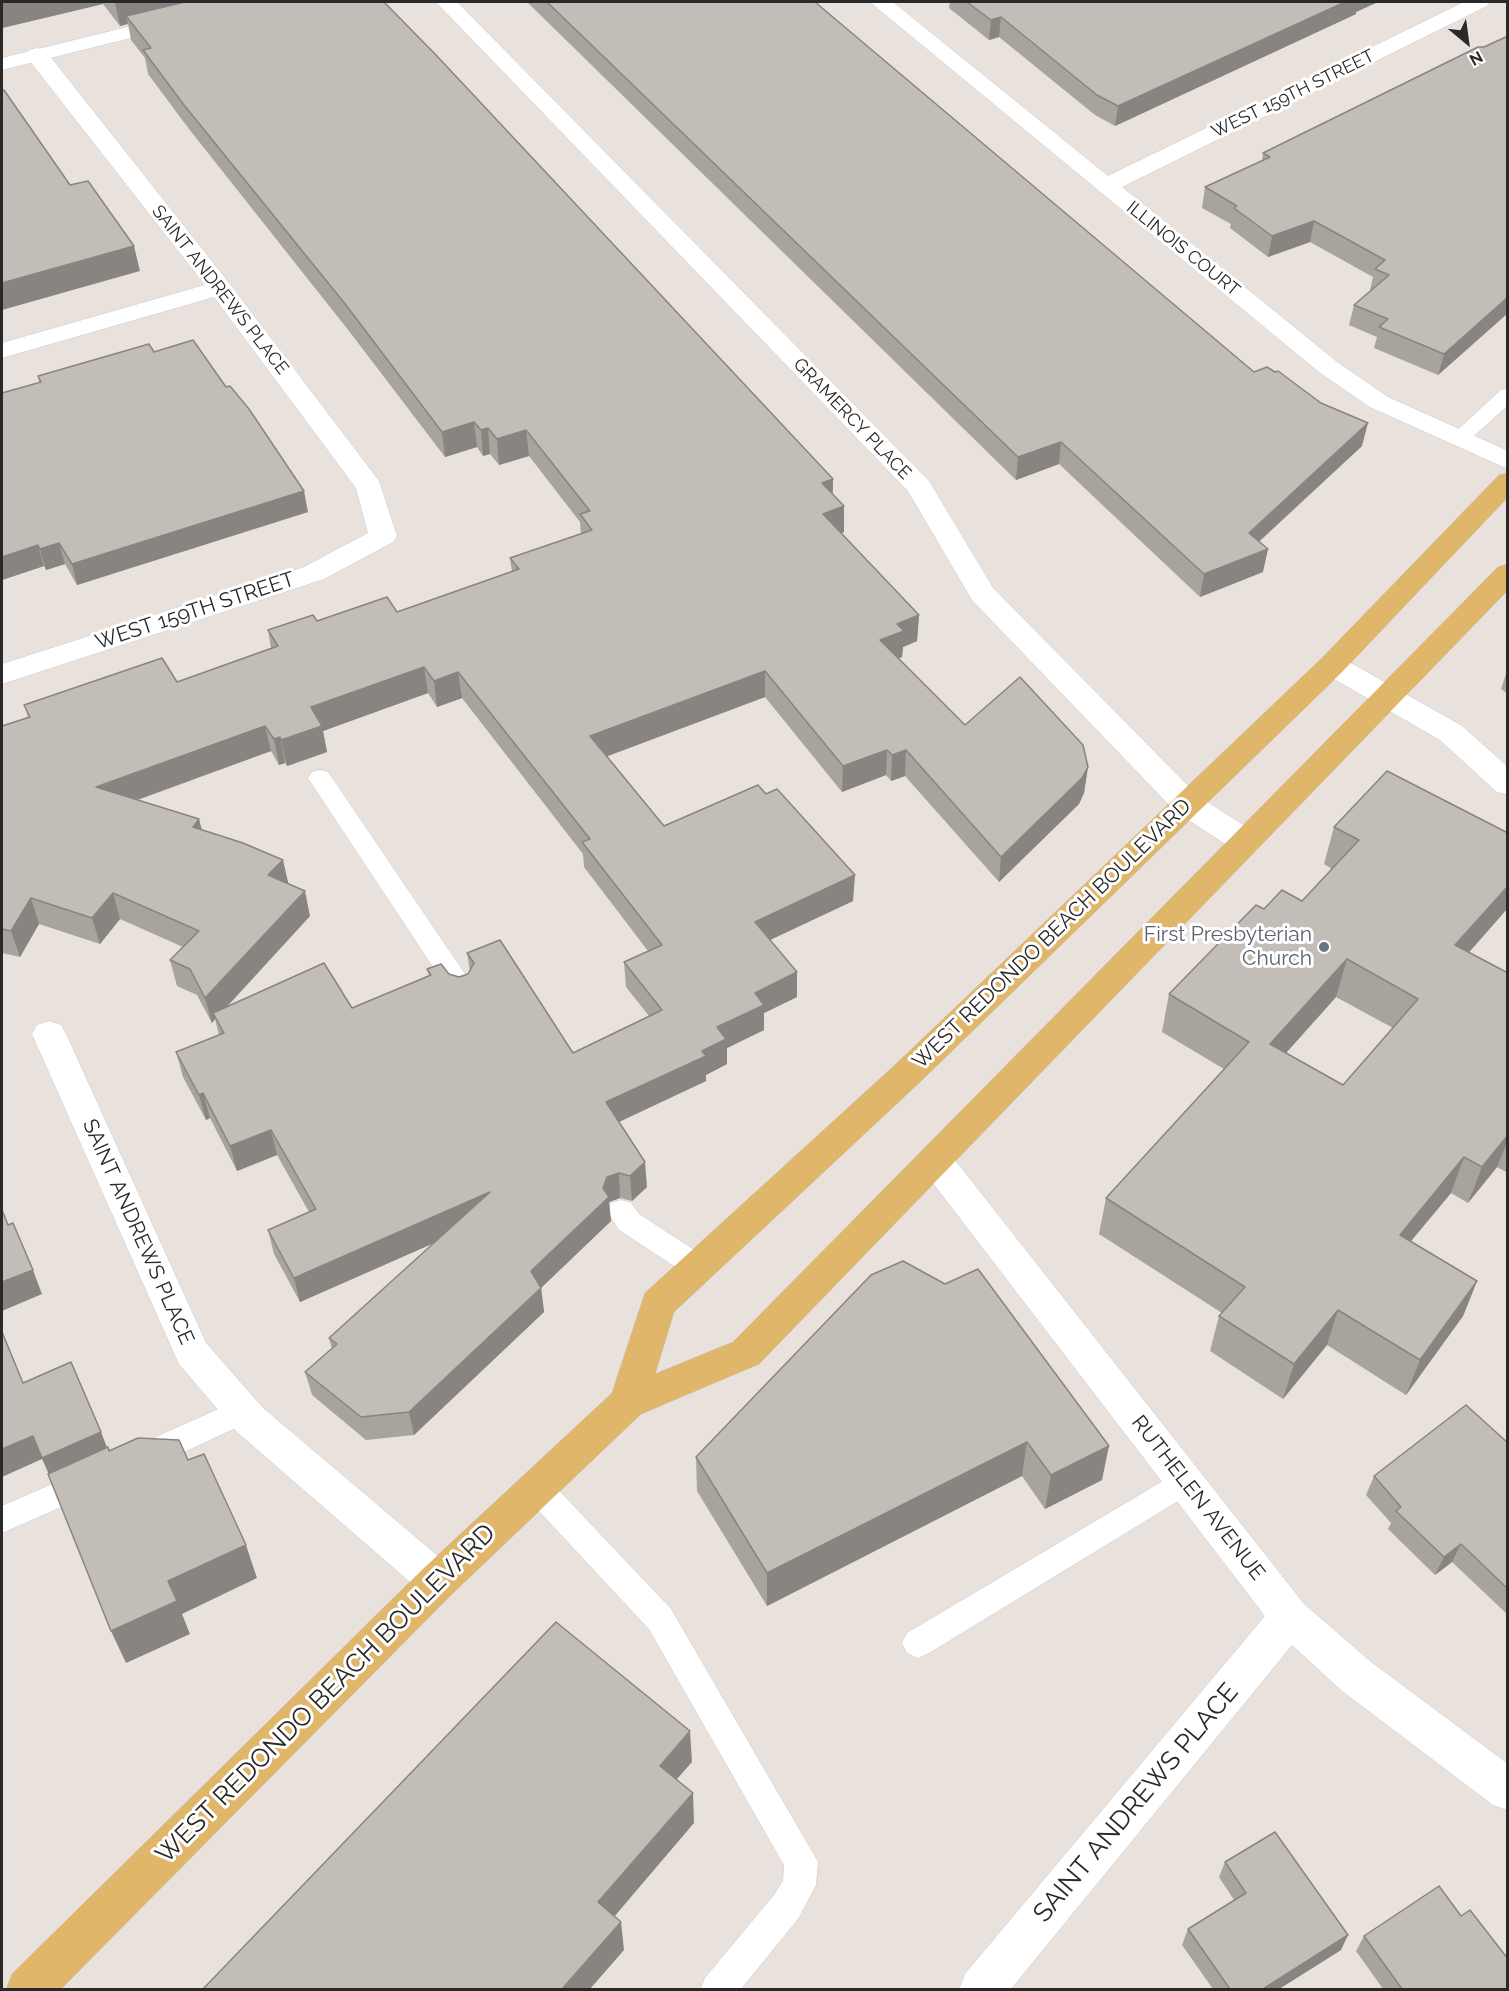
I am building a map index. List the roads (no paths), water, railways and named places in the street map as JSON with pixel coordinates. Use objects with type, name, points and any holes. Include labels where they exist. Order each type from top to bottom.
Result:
[{"type":"main road","name":"WEST REDONDO BEACH BOULEVARD","points":[[628,1402],[658,1304],[908,1073],[1332,664],[1508,481]]},
{"type":"main road","name":"WEST REDONDO BEACH BOULEVARD","points":[[28,1989],[438,1581],[628,1402],[746,1353],[1508,573]]},
{"type":"street","points":[[2,64],[252,2]]},
{"type":"street","name":"GRAMERCY PLACE","points":[[446,2],[919,487],[982,594],[1187,804],[1246,842]]},
{"type":"street","name":"ILLINOIS COURT","points":[[881,2],[1328,367],[1379,402],[1508,461]]},
{"type":"street","name":"WEST 159TH STREET","points":[[1106,186],[1480,2]]},
{"type":"street","name":"SAINT ANDREWS PLACE","points":[[37,55],[220,288],[369,487],[383,536]]},
{"type":"street","points":[[2,351],[220,288]]},
{"type":"street","name":"WEST 159TH STREET","points":[[2,674],[314,573],[383,536]]},
{"type":"street","points":[[1332,664],[1451,732],[1508,784]]},
{"type":"street","name":"SAINT ANDREWS PLACE","points":[[49,1034],[192,1353],[243,1411],[438,1581]]},
{"type":"street","name":"RUTHELEN AVENUE","points":[[935,1160],[1290,1617],[1356,1677],[1508,1790]]},
{"type":"street","name":"SAINT ANDREWS PLACE","points":[[981,1989],[1290,1617]]},
{"type":"lane","points":[[1460,439],[1508,394]]},
{"type":"lane","points":[[320,778],[462,990]]},
{"type":"lane","points":[[621,1211],[629,1222],[698,1267]]},
{"type":"lane","points":[[2,1520],[243,1411]]},
{"type":"lane","points":[[918,1642],[1185,1481]]},
{"type":"lane","points":[[537,1488],[660,1619],[801,1862],[799,1886],[786,1907],[717,1989]]},
{"type":"place","name":"First Presbyterian Church","points":[[1324,947]]}]
